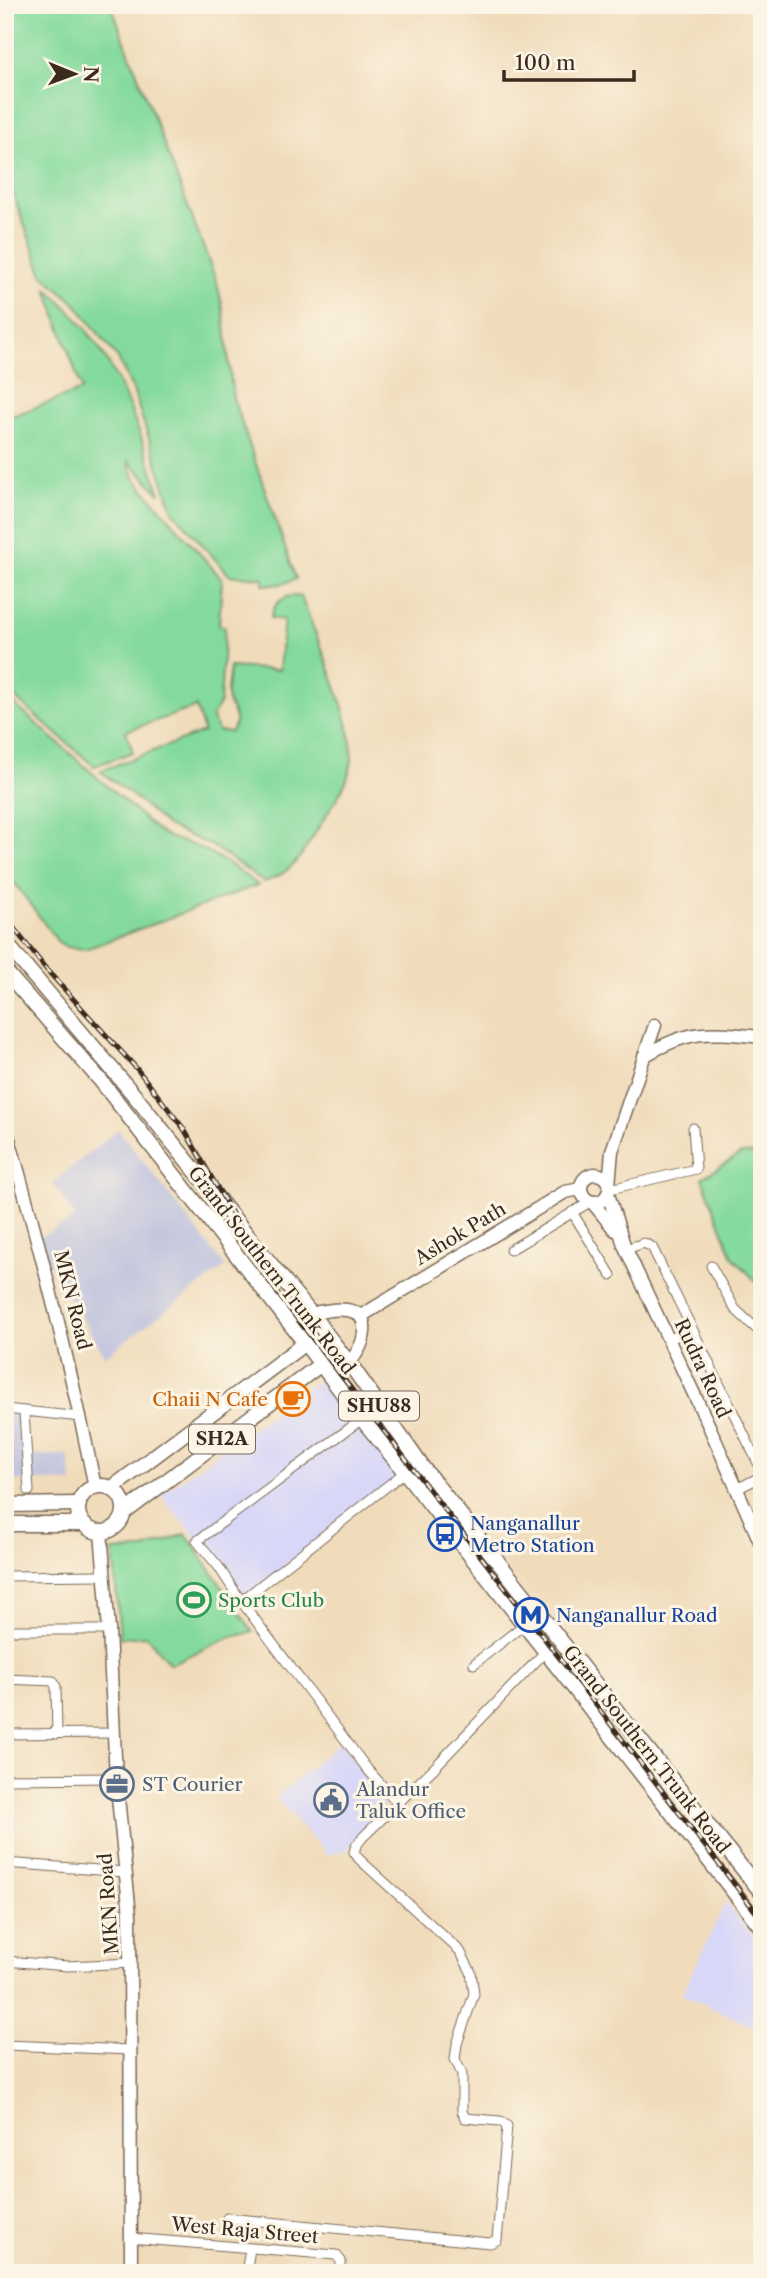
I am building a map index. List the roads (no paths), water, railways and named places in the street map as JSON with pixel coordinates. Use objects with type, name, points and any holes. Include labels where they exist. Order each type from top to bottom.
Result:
[{"type":"main road","name":"Grand Southern Trunk Road","points":[[6,943],[312,1314],[423,1468],[762,1893]]},
{"type":"main road","name":"Grand Southern Trunk Road","points":[[5,971],[101,1081],[362,1419],[757,1910],[762,1927]]},
{"type":"main road","name":"SH2A","points":[[112,1489],[305,1343]]},
{"type":"main road","name":"SH2A","points":[[102,1532],[115,1528],[124,1513],[321,1364]]},
{"type":"main road","points":[[102,1532],[91,1530],[83,1524],[79,1514],[82,1495],[95,1486],[112,1489],[124,1503],[124,1513]]},
{"type":"main road","points":[[5,1505],[79,1504]]},
{"type":"main road","points":[[5,1524],[83,1524]]},
{"type":"street","points":[[591,1202],[581,1189],[586,1177],[603,1166],[612,1151],[655,1025]]},
{"type":"street","points":[[644,1056],[664,1045],[704,1033],[721,1032],[762,1037]]},
{"type":"street","name":"MKN Road","points":[[5,1125],[42,1252],[95,1486]]},
{"type":"street","points":[[609,1189],[696,1169],[693,1128]]},
{"type":"street","points":[[510,1250],[591,1202],[600,1202],[609,1189],[612,1151]]},
{"type":"street","points":[[594,1174],[603,1176],[609,1189]]},
{"type":"street","name":"Ashok Path","points":[[362,1316],[567,1190],[581,1189]]},
{"type":"street","name":"Rudra Road","points":[[609,1189],[626,1247],[762,1546]]},
{"type":"street","name":"Rudra Road","points":[[591,1202],[626,1247]]},
{"type":"street","points":[[572,1213],[611,1275]]},
{"type":"street","points":[[626,1247],[644,1243],[652,1247],[762,1473],[737,1489]]},
{"type":"street","points":[[711,1266],[735,1309],[762,1334]]},
{"type":"street","points":[[312,1314],[340,1310],[362,1316],[365,1323],[364,1336],[360,1348],[349,1363]]},
{"type":"street","points":[[668,1340],[692,1329]]},
{"type":"street","points":[[5,1409],[81,1417]]},
{"type":"street","points":[[24,1412],[29,1490]]},
{"type":"street","points":[[362,1419],[197,1541],[368,1770],[398,1803]]},
{"type":"street","points":[[241,1601],[405,1472]]},
{"type":"street","name":"MKN Road","points":[[102,1532],[116,1778],[130,1915],[132,1963],[131,2273]]},
{"type":"street","points":[[5,1576],[105,1575]]},
{"type":"street","points":[[474,1664],[525,1624]]},
{"type":"street","points":[[5,1630],[109,1630]]},
{"type":"street","points":[[227,2218],[490,2242],[497,2240],[507,2126],[500,2121],[465,2118],[462,2111],[462,2074],[455,2059],[457,2043],[474,1994],[471,1972],[460,1951],[354,1852],[355,1846],[362,1838],[546,1651]]},
{"type":"street","points":[[5,1679],[53,1681],[56,1687],[57,1734]]},
{"type":"street","points":[[5,1734],[114,1733]]},
{"type":"street","points":[[5,1779],[116,1778]]},
{"type":"street","points":[[5,1863],[125,1872]]},
{"type":"street","points":[[5,1961],[68,1966],[132,1963]]},
{"type":"street","points":[[5,2045],[131,2050]]},
{"type":"street","name":"West Raja Street","points":[[131,2238],[336,2255],[341,2261],[341,2273]]},
{"type":"street","points":[[246,2273],[250,2249]]},
{"type":"railway","points":[[5,917],[46,969],[137,1069],[184,1129],[278,1294],[762,1920]]},
{"type":"place","name":"Chaii N Cafe","points":[[293,1399]]},
{"type":"place","name":"Nanganallur Metro Station","points":[[445,1534]]},
{"type":"place","name":"Sports Club","points":[[194,1600]]},
{"type":"place","name":"Nanganallur Road","points":[[531,1615]]},
{"type":"place","name":"ST Courier","points":[[117,1784]]},
{"type":"place","name":"Alandur Taluk Office","points":[[331,1800]]}]
